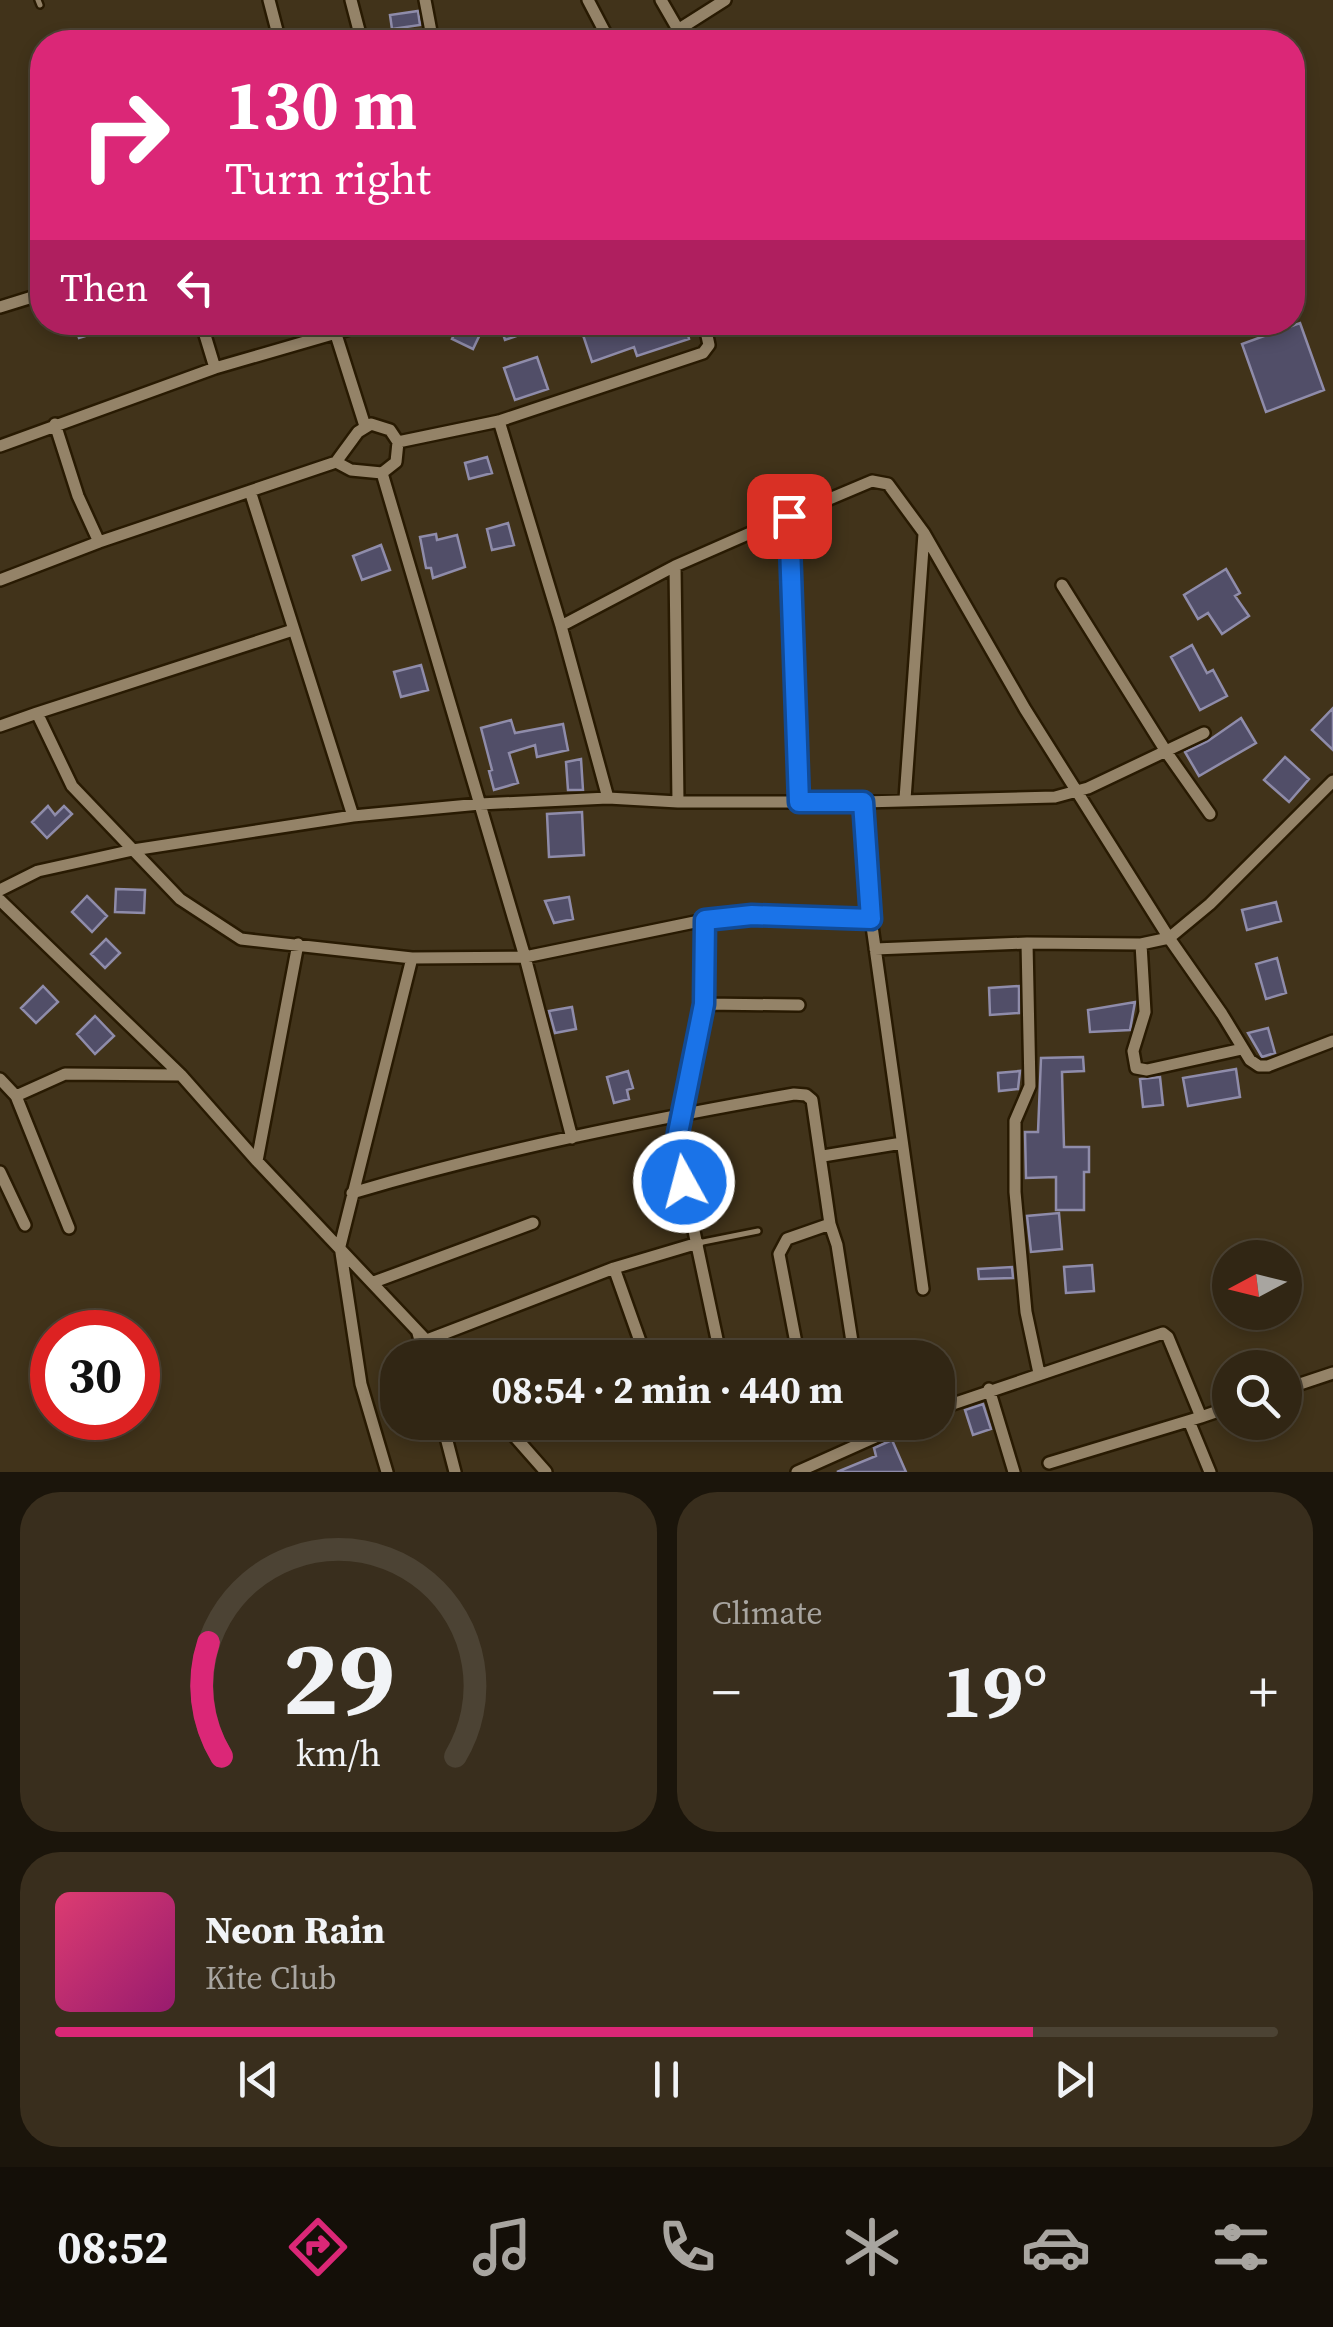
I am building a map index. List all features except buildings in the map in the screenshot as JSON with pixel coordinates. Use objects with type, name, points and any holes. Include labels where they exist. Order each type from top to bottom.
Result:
[{"type":"street","points":[[269,0],[277,30]]},
{"type":"street","points":[[351,0],[359,30]]},
{"type":"street","points":[[425,0],[431,30]]},
{"type":"street","points":[[588,0],[604,30]]},
{"type":"street","points":[[662,0],[676,26],[681,28],[725,0]]},
{"type":"street","points":[[0,307],[30,298]]},
{"type":"street","points":[[205,335],[216,368]]},
{"type":"street","points":[[0,446],[313,335]]},
{"type":"street","points":[[336,335],[365,426]]},
{"type":"street","points":[[398,442],[499,422],[703,353],[709,345],[707,335]]},
{"type":"street","points":[[499,422],[608,798]]},
{"type":"street","points":[[55,424],[78,496],[98,542]]},
{"type":"street","points":[[336,462],[351,470],[382,473],[396,462],[395,434],[383,426],[365,426]]},
{"type":"street","points":[[0,580],[98,542],[336,462],[365,426]]},
{"type":"street","points":[[382,473],[525,957],[572,1138]]},
{"type":"street","points":[[561,626],[674,566],[881,480],[924,533],[1076,792],[1250,1060],[1268,1066],[1333,1041]]},
{"type":"street","points":[[250,491],[353,816]]},
{"type":"street","points":[[789,516],[799,802]]},
{"type":"street","points":[[905,799],[924,533]]},
{"type":"street","points":[[674,566],[678,802]]},
{"type":"street","points":[[1062,585],[1167,754],[1210,814]]},
{"type":"street","points":[[0,726],[293,630]]},
{"type":"street","points":[[38,713],[72,786],[180,899],[242,939],[412,958],[525,957],[705,920],[752,915],[871,919]]},
{"type":"street","points":[[0,890],[38,871],[133,850],[353,816],[480,804],[608,798],[863,802],[1036,798],[1076,792],[1167,754],[1204,733]]},
{"type":"street","points":[[874,949],[1027,942],[1141,944],[1169,938],[1210,904],[1333,782]]},
{"type":"street","points":[[863,802],[874,949],[923,1290]]},
{"type":"street","points":[[0,900],[180,1075],[427,1340],[614,1268],[698,1243]]},
{"type":"street","points":[[705,920],[704,1004],[676,1151],[717,1340]]},
{"type":"street","points":[[1027,942],[1030,1086],[1016,1121],[1015,1192],[1026,1312],[1039,1373]]},
{"type":"street","points":[[257,1162],[298,944]]},
{"type":"street","points":[[1141,944],[1145,1012],[1132,1052],[1136,1068],[1147,1070],[1242,1049]]},
{"type":"street","points":[[387,1472],[361,1384],[340,1246],[412,958]]},
{"type":"street","points":[[704,1004],[799,1005]]},
{"type":"street","points":[[16,1096],[65,1074],[180,1075]]},
{"type":"street","points":[[0,1079],[16,1096],[69,1228]]},
{"type":"street","points":[[352,1193],[434,1169],[572,1138],[683,1114],[806,1094],[812,1100],[852,1340]]},
{"type":"street","points":[[822,1156],[902,1143]]},
{"type":"street","points":[[0,1172],[24,1225]]},
{"type":"street","points":[[374,1282],[533,1223]]},
{"type":"street","points":[[795,1340],[779,1254],[788,1239],[830,1224]]},
{"type":"street","points":[[614,1268],[640,1340]]},
{"type":"street","points":[[418,1330],[420,1340]]},
{"type":"street","points":[[955,1402],[1164,1333],[1210,1472]]},
{"type":"street","points":[[1302,1383],[1333,1373]]},
{"type":"street","points":[[989,1389],[1014,1472]]},
{"type":"street","points":[[1049,1462],[1212,1413]]},
{"type":"street","points":[[447,1440],[455,1472]]},
{"type":"street","points":[[518,1440],[546,1472]]},
{"type":"street","points":[[797,1472],[869,1440]]},
{"type":"lane","points":[[698,1243],[758,1230]]},
{"type":"route","points":[[684,1182],[676,1151],[704,1004],[705,920],[752,915],[871,919],[863,802],[799,802],[789,516]]}]
